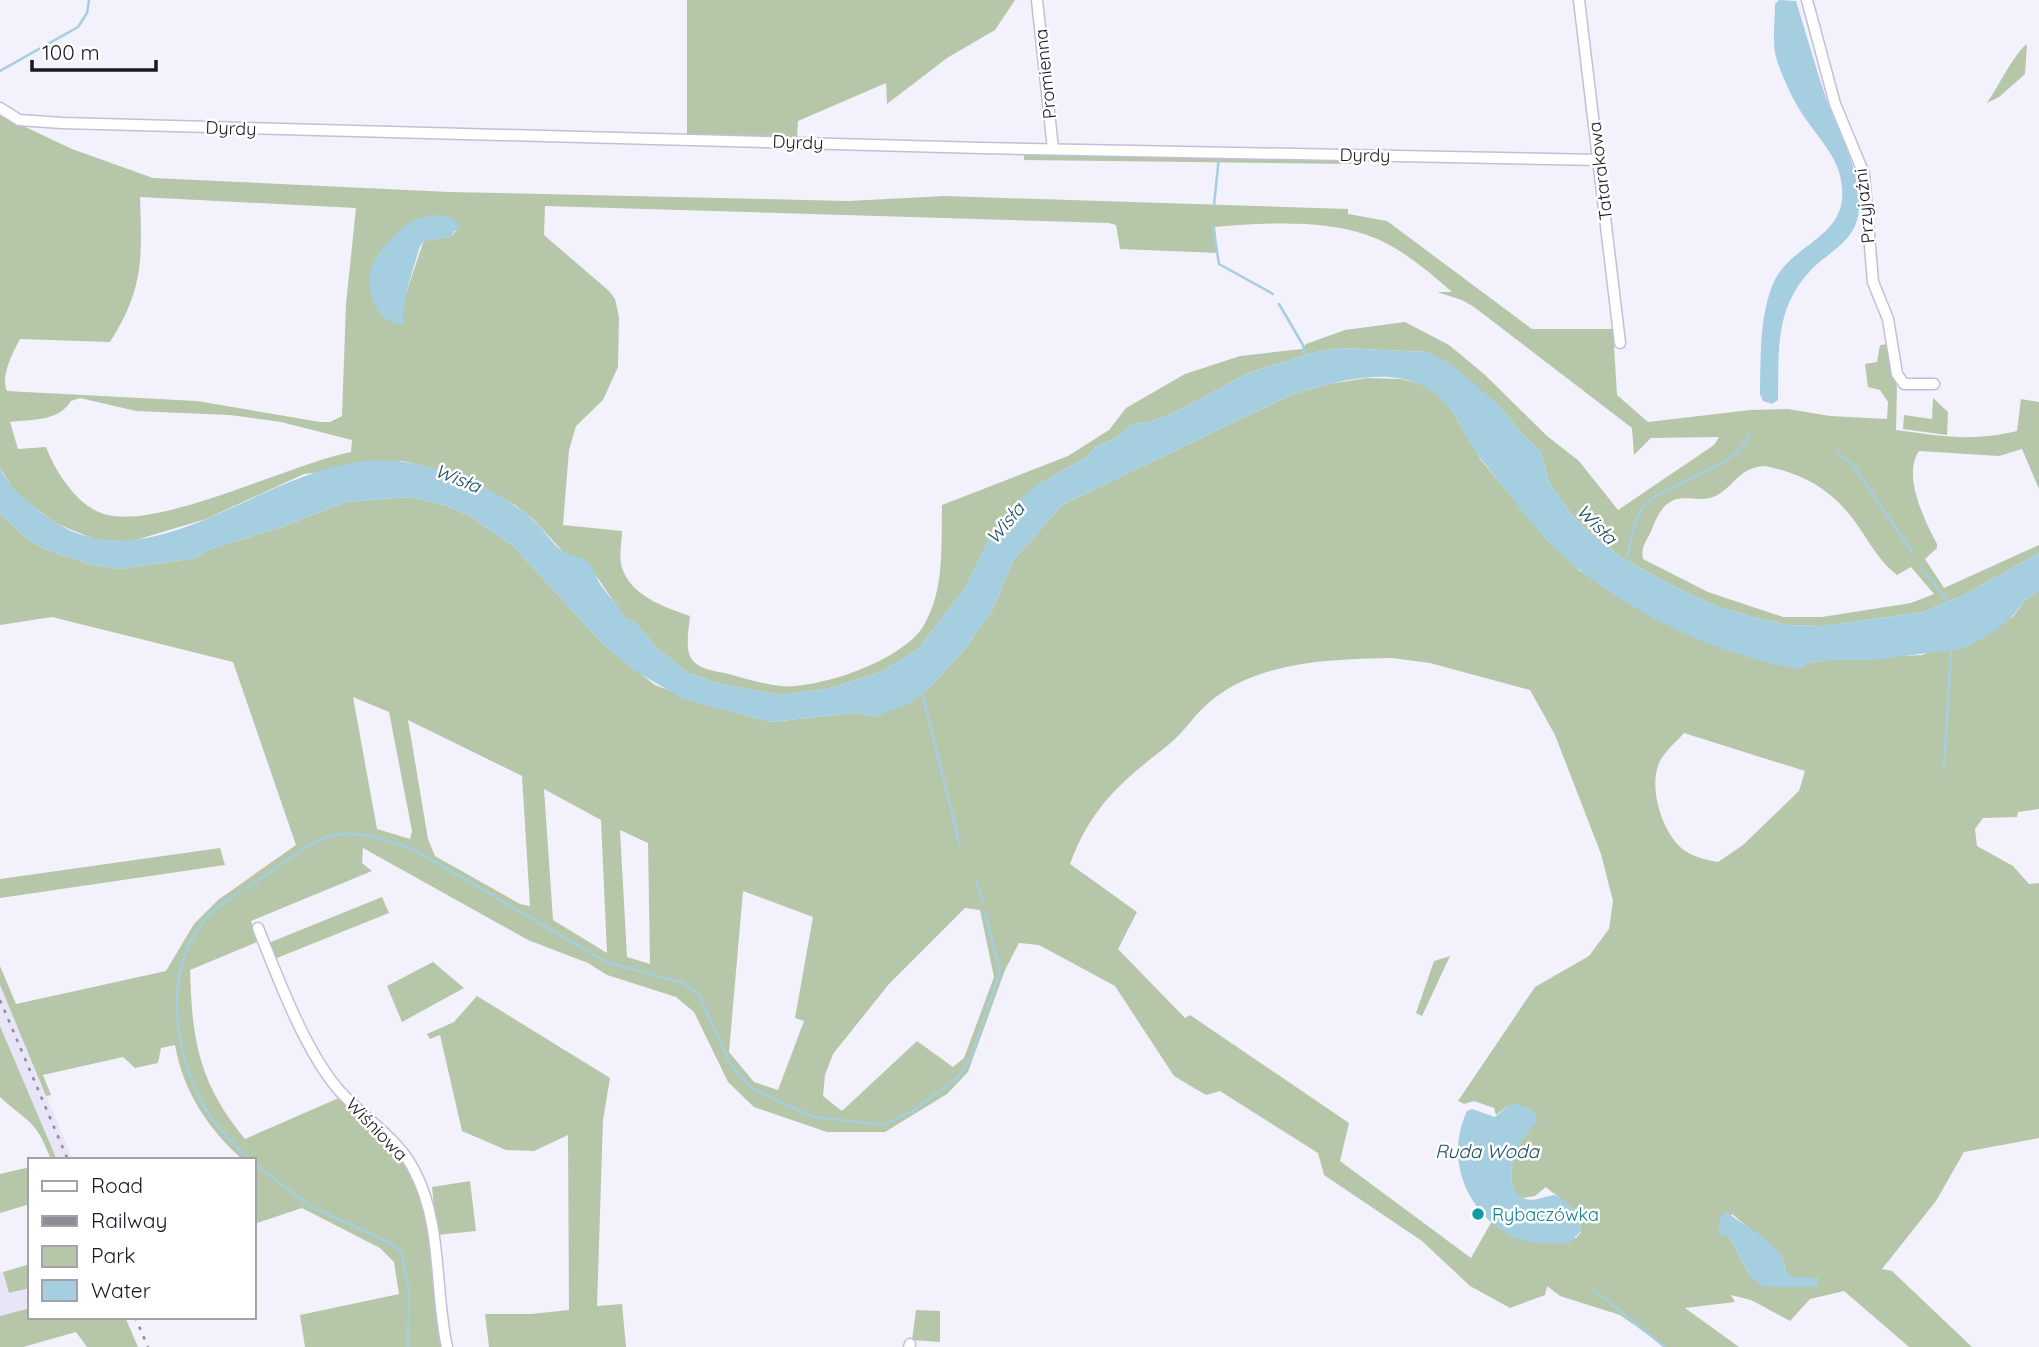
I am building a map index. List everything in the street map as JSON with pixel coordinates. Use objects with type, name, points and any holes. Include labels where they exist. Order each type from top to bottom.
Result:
[{"type":"street","name":"Promienna","points":[[1037,0],[1053,149]]},
{"type":"street","name":"Tatarakowa","points":[[1579,0],[1620,343]]},
{"type":"street","name":"Przyjaźni","points":[[1807,0],[1835,104],[1864,174],[1871,269],[1875,290],[1888,318],[1897,374],[1904,384],[1934,384]]},
{"type":"street","name":"Dyrdy","points":[[0,108],[19,120],[62,123],[1053,149],[1599,160]]},
{"type":"street","name":"Wiśniowa","points":[[258,928],[282,989],[324,1068],[351,1104],[402,1151],[414,1169],[429,1211],[435,1241],[440,1306],[447,1347]]},
{"type":"shaded area","points":[[0,985],[72,1158],[56,1158],[0,1026]]},
{"type":"shaded area","points":[[0,1272],[3,1272],[9,1293],[28,1288],[28,1309],[0,1316]]},
{"type":"green space","points":[[687,0],[1015,0],[995,30],[947,58],[887,104],[886,83],[798,121],[797,139],[687,137]]},
{"type":"green space","points":[[2027,44],[2025,74],[1999,97],[1987,103],[2012,62]]},
{"type":"green space","points":[[0,115],[72,149],[153,178],[450,192],[848,201],[944,196],[1348,209],[1348,214],[1387,221],[1532,329],[1613,329],[1617,395],[1648,422],[1750,410],[1788,409],[1830,416],[1887,419],[1888,402],[1880,390],[1868,387],[1865,364],[1877,362],[1880,345],[1889,344],[1897,388],[1896,430],[1956,437],[2017,431],[2021,399],[2039,402],[2039,489],[2022,449],[1999,456],[1919,451],[1914,461],[1913,473],[1917,498],[1937,544],[1937,548],[1925,559],[1944,588],[2039,545],[2039,553],[1964,595],[1923,612],[1822,626],[1788,625],[1756,618],[1716,606],[1675,587],[1622,558],[1586,529],[1571,514],[1549,482],[1541,452],[1522,434],[1499,405],[1427,352],[1341,348],[1316,352],[1248,373],[1178,411],[1149,422],[1133,424],[1116,438],[1095,447],[1087,457],[1037,485],[990,537],[965,588],[918,649],[881,672],[827,689],[780,695],[720,684],[688,673],[658,649],[634,621],[625,618],[586,561],[564,553],[535,521],[515,505],[478,484],[432,468],[402,461],[304,474],[206,519],[129,542],[94,539],[55,523],[15,492],[0,468]],"holes":[[[140,197],[356,208],[346,304],[342,416],[330,422],[320,422],[197,401],[7,391],[6,372],[20,339],[110,342],[135,289],[140,256]],[[545,206],[1109,223],[1116,225],[1120,249],[1218,253],[1215,227],[1272,224],[1331,226],[1379,240],[1423,267],[1452,292],[1437,292],[1474,307],[1632,428],[1634,455],[1651,438],[1719,437],[1714,445],[1618,510],[1579,461],[1547,436],[1484,374],[1449,345],[1405,322],[1345,330],[1306,344],[1302,349],[1240,356],[1185,374],[1126,408],[1109,430],[1068,456],[942,505],[936,597],[924,625],[914,638],[899,650],[860,670],[817,683],[775,685],[708,669],[694,662],[688,649],[690,616],[648,598],[631,584],[620,560],[622,531],[563,525],[569,450],[576,426],[603,400],[618,367],[619,317],[615,299],[609,291],[544,235]],[[411,222],[456,231],[451,237],[424,240],[405,296]],[[80,398],[136,411],[230,415],[281,422],[352,440],[351,452],[189,505],[127,517],[104,514],[85,504],[68,487],[46,447],[18,449],[10,422],[44,418],[66,408],[71,401]],[[1765,466],[1781,470],[1821,488],[1843,507],[1891,570],[1897,575],[1911,567],[1934,594],[1911,603],[1822,617],[1783,617],[1708,592],[1643,559],[1645,543],[1667,504],[1683,498],[1710,498],[1725,490],[1750,469]]]},
{"type":"green space","points":[[1024,151],[1351,159],[1351,164],[1024,160]]},
{"type":"green space","points":[[1367,378],[1401,379],[1421,384],[1449,406],[1481,460],[1547,540],[1580,571],[1798,669],[1808,663],[1827,660],[1922,655],[2013,617],[2025,600],[2039,591],[2039,809],[2018,812],[2017,817],[1983,818],[1975,829],[1977,846],[2013,866],[2029,884],[2039,883],[2039,1138],[1964,1152],[1936,1201],[1882,1269],[1892,1271],[1972,1347],[1909,1347],[1844,1291],[1810,1299],[1790,1321],[1751,1300],[1731,1295],[1735,1302],[1685,1308],[1739,1347],[1666,1347],[1620,1315],[1560,1296],[1547,1286],[1545,1295],[1510,1308],[1470,1286],[1422,1241],[1324,1175],[1318,1153],[1220,1091],[1206,1095],[1174,1076],[1115,986],[1039,945],[1019,943],[1005,970],[968,1072],[947,1094],[885,1132],[827,1132],[754,1107],[728,1082],[694,1012],[676,997],[607,975],[588,963],[528,940],[363,848],[362,863],[372,871],[251,921],[257,942],[190,970],[196,1040],[208,1080],[217,1099],[245,1139],[341,1097],[402,1156],[427,1209],[443,1347],[305,1347],[300,1315],[399,1294],[394,1262],[380,1248],[302,1208],[256,1223],[256,1158],[241,1158],[208,1122],[184,1078],[175,1045],[161,1048],[158,1063],[135,1068],[123,1057],[43,1075],[51,1095],[46,1096],[0,985],[0,966],[16,1004],[166,971],[194,924],[218,900],[296,845],[233,662],[52,617],[0,625],[0,514],[30,541],[47,550],[92,565],[120,569],[196,558],[208,550],[282,527],[346,502],[409,497],[445,505],[471,517],[513,546],[604,645],[655,685],[707,705],[771,722],[853,713],[876,717],[927,690],[964,650],[992,611],[1013,561],[1062,505],[1293,394],[1329,384]],"holes":[[[1392,658],[1430,663],[1530,690],[1555,735],[1601,854],[1613,901],[1609,929],[1589,956],[1535,987],[1458,1101],[1464,1104],[1474,1101],[1494,1108],[1496,1115],[1509,1105],[1522,1107],[1532,1113],[1537,1121],[1515,1153],[1511,1172],[1514,1192],[1522,1198],[1535,1196],[1546,1187],[1569,1205],[1577,1216],[1581,1232],[1576,1238],[1522,1237],[1502,1229],[1492,1221],[1471,1258],[1340,1161],[1349,1123],[1190,1015],[1185,1018],[1118,949],[1137,912],[1070,864],[1078,844],[1109,797],[1173,741],[1212,700],[1231,687],[1252,677],[1298,665],[1322,661]],[[353,697],[389,712],[412,831],[410,839],[377,829]],[[408,720],[522,776],[530,906],[520,904],[435,856],[428,839]],[[1684,733],[1805,771],[1799,791],[1743,845],[1718,862],[1694,856],[1678,845],[1660,812],[1655,786],[1659,763]],[[544,789],[601,820],[607,953],[553,920]],[[620,830],[648,843],[650,964],[627,957]],[[743,891],[813,917],[795,1018],[804,1021],[778,1090],[754,1082],[729,1052]],[[965,908],[980,910],[994,977],[964,1058],[953,1067],[917,1041],[842,1111],[823,1096],[825,1075],[833,1054],[889,984]],[[1732,1214],[1782,1256],[1786,1272],[1793,1278],[1818,1278],[1816,1287],[1750,1276],[1729,1236],[1719,1229]]]},
{"type":"green space","points":[[1933,398],[1948,412],[1947,435],[1903,429],[1904,415],[1932,419]]},
{"type":"green space","points":[[220,848],[225,865],[0,898],[0,879]]},
{"type":"green space","points":[[382,897],[389,913],[272,960],[266,944]]},
{"type":"green space","points":[[1450,956],[1422,1016],[1416,1013],[1434,961]]},
{"type":"green space","points":[[433,962],[464,988],[402,1022],[387,986]]},
{"type":"green space","points":[[477,996],[610,1078],[603,1120],[597,1306],[622,1304],[626,1347],[489,1347],[485,1314],[531,1314],[569,1310],[568,1135],[534,1151],[506,1150],[462,1131],[440,1035],[430,1039],[427,1034],[454,1022]]},
{"type":"green space","points":[[0,1026],[56,1158],[50,1158],[31,1123],[0,1097]]},
{"type":"green space","points":[[28,1167],[28,1205],[0,1213],[0,1174]]},
{"type":"green space","points":[[470,1181],[476,1231],[437,1235],[432,1187]]},
{"type":"green space","points":[[28,1265],[28,1288],[9,1293],[3,1272]]},
{"type":"green space","points":[[28,1309],[28,1319],[126,1319],[138,1347],[87,1347],[76,1332],[23,1347],[0,1347],[0,1316]]},
{"type":"green space","points":[[916,1310],[940,1311],[940,1342],[912,1340]]},
{"type":"water","points":[[1779,0],[1796,1],[1826,98],[1855,174],[1859,205],[1857,220],[1849,235],[1811,270],[1790,300],[1781,331],[1778,400],[1772,404],[1763,401],[1760,394],[1762,338],[1768,297],[1780,272],[1789,261],[1831,225],[1842,200],[1840,175],[1836,164],[1799,109],[1778,64],[1774,31],[1775,4]]},
{"type":"water","points":[[433,215],[448,216],[459,224],[451,237],[424,241],[420,246],[405,296],[403,324],[394,323],[386,319],[374,304],[369,284],[372,266],[384,247],[401,229],[412,221]]},
{"type":"water","name":"Wisła","points":[[1341,348],[1427,352],[1451,364],[1499,405],[1522,434],[1541,452],[1549,482],[1571,514],[1586,529],[1622,558],[1716,606],[1788,625],[1822,626],[1923,612],[1964,595],[2039,553],[2039,591],[2025,600],[1998,629],[1965,648],[1875,660],[1827,660],[1808,663],[1798,669],[1711,645],[1631,605],[1567,560],[1542,534],[1477,454],[1444,401],[1423,386],[1392,377],[1358,378],[1293,394],[1062,505],[1013,561],[992,611],[964,650],[927,690],[910,703],[876,717],[853,713],[771,722],[683,699],[632,669],[604,645],[513,546],[471,517],[445,505],[409,497],[346,502],[282,527],[208,550],[196,558],[120,569],[92,565],[47,550],[30,541],[0,514],[0,468],[14,488],[43,514],[86,536],[130,540],[174,531],[310,474],[357,462],[404,462],[421,465],[456,475],[505,499],[537,524],[562,551],[587,561],[625,618],[634,621],[658,649],[688,673],[720,684],[780,695],[827,689],[881,672],[918,649],[965,588],[990,537],[1012,506],[1037,485],[1087,457],[1095,447],[1116,438],[1133,424],[1149,422],[1178,411],[1248,373],[1316,352]]},
{"type":"water","name":"Ruda Woda","points":[[1517,1104],[1534,1112],[1538,1121],[1525,1136],[1516,1153],[1511,1171],[1514,1191],[1529,1200],[1554,1195],[1569,1205],[1576,1214],[1581,1231],[1569,1243],[1529,1242],[1506,1233],[1479,1209],[1462,1179],[1458,1145],[1467,1111],[1472,1109],[1495,1117],[1509,1105]]},
{"type":"water","points":[[1726,1212],[1764,1238],[1782,1256],[1786,1272],[1793,1277],[1818,1278],[1816,1287],[1763,1287],[1750,1276],[1729,1236],[1718,1235],[1721,1224],[1718,1219]]},
{"type":"waterway","points":[[0,71],[78,27],[87,13],[89,0]]},
{"type":"waterway","points":[[1214,205],[1219,157]]},
{"type":"waterway","points":[[1213,227],[1219,264],[1273,294]]},
{"type":"waterway","points":[[1279,304],[1303,345],[1305,357]]},
{"type":"waterway","points":[[1626,561],[1636,521],[1651,499],[1729,459],[1741,448],[1750,434]]},
{"type":"waterway","points":[[1837,452],[1853,465],[1912,552]]},
{"type":"waterway","points":[[1920,566],[1951,605]]},
{"type":"waterway","points":[[1944,770],[1951,651]]},
{"type":"waterway","points":[[922,693],[960,846]]},
{"type":"waterway","points":[[247,888],[308,846],[337,834],[370,836],[413,849],[606,962],[680,982],[698,993],[731,1065],[753,1089],[813,1117],[884,1125],[914,1110],[958,1077],[970,1060],[1000,972],[985,912]]},
{"type":"waterway","points":[[976,881],[983,902]]},
{"type":"waterway","points":[[240,892],[210,914],[191,940],[182,964],[177,1017],[188,1069],[198,1094],[214,1122],[248,1158]]},
{"type":"waterway","points":[[256,1165],[308,1205],[390,1243],[402,1253],[409,1292],[408,1347]]},
{"type":"waterway","points":[[1595,1291],[1665,1347]]},
{"type":"railway","points":[[0,1000],[67,1158]]},
{"type":"railway","points":[[136,1319],[148,1347]]},
{"type":"place","name":"Rybaczówka","points":[[1478,1214]]}]
